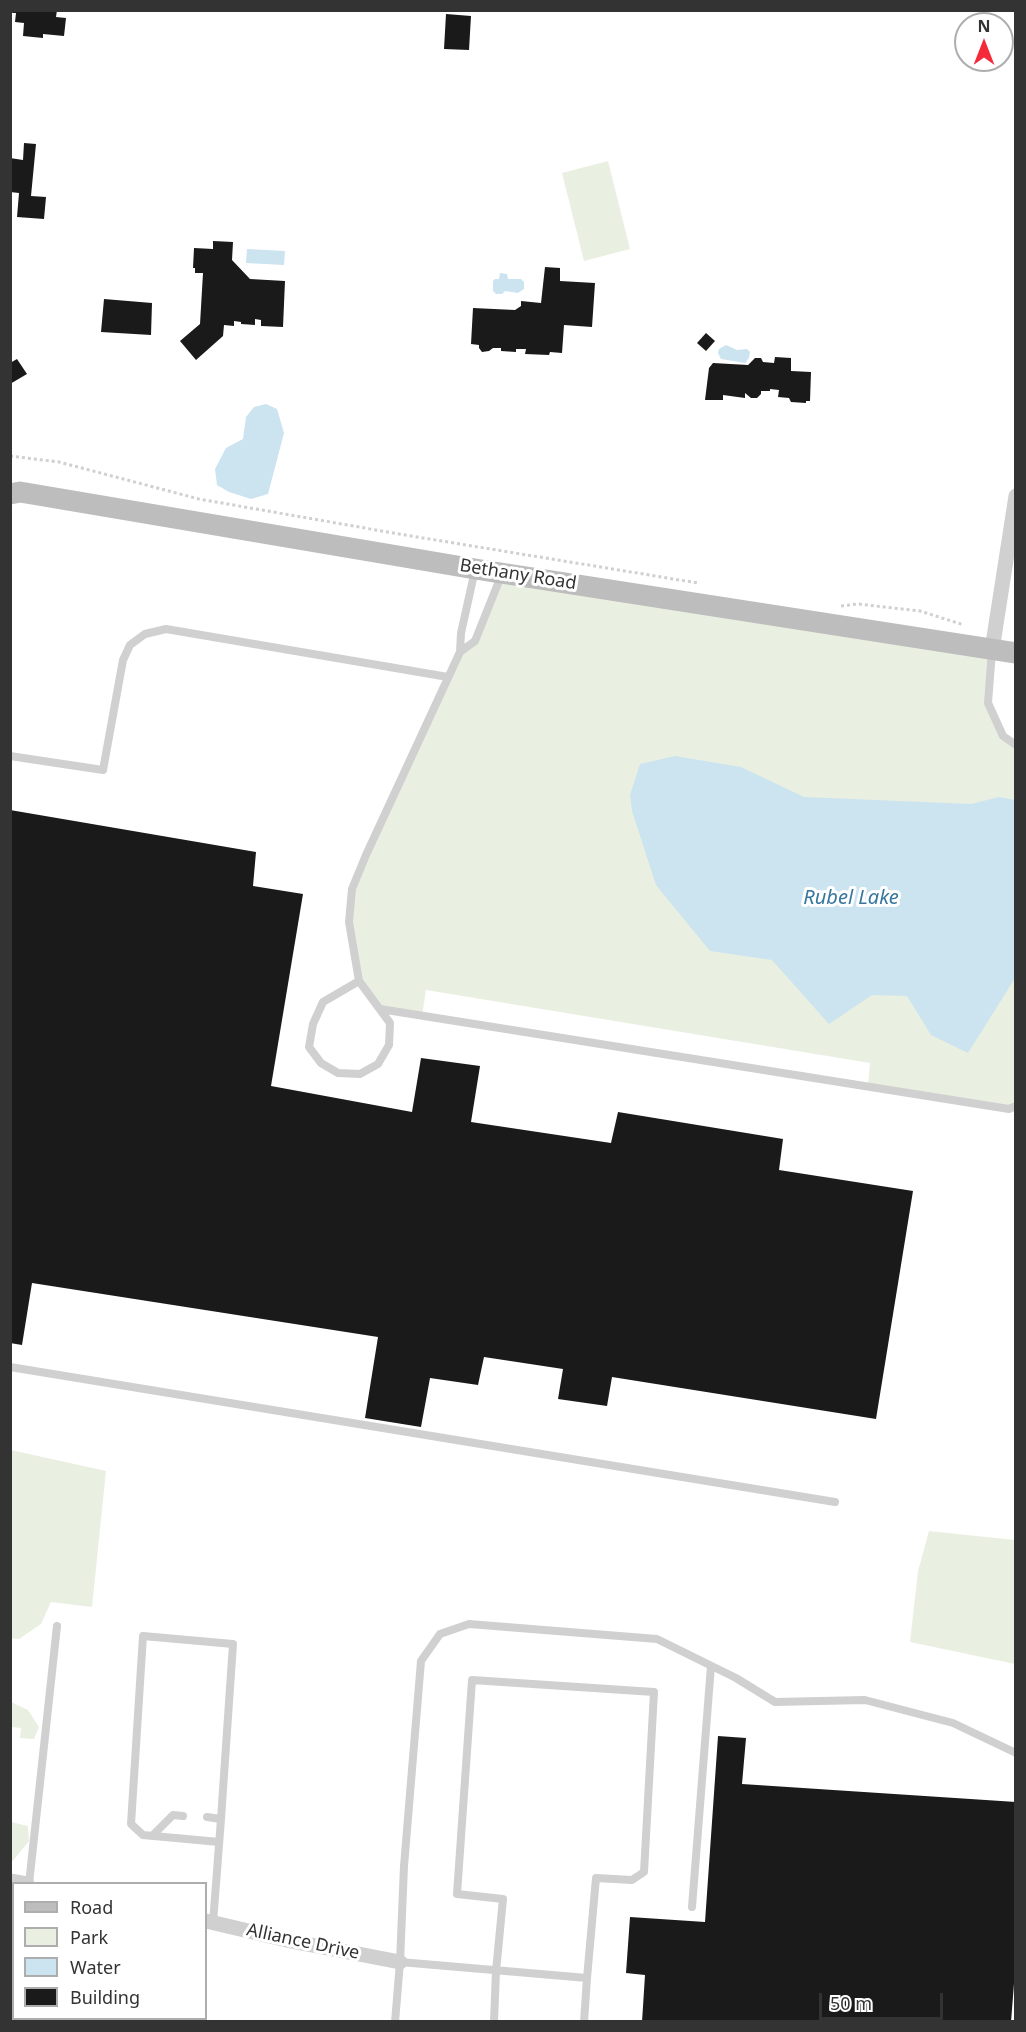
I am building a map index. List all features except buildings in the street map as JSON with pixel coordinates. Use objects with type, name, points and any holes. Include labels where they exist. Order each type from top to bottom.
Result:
[{"type":"main road","name":"Bethany Road","points":[[14,490],[475,569],[1016,653]]},
{"type":"street","points":[[992,650],[1016,496]]},
{"type":"street","name":"Alliance Drive","points":[[209,1922],[400,1962]]},
{"type":"lane","points":[[359,981],[323,1002],[313,1024],[309,1047],[321,1063],[338,1073],[360,1074],[378,1064],[389,1045],[390,1023],[359,981],[349,922],[352,889],[460,652],[461,633],[475,569]]},
{"type":"lane","points":[[460,652],[475,641],[502,573]]},
{"type":"lane","points":[[10,756],[103,770],[123,660],[130,645],[145,634],[166,629],[448,677]]},
{"type":"lane","points":[[992,650],[988,703],[1003,736],[1016,745]]},
{"type":"lane","points":[[380,1010],[1009,1109],[1016,1106]]},
{"type":"lane","points":[[10,1367],[835,1502]]},
{"type":"lane","points":[[395,2022],[404,1866],[421,1661],[440,1634],[469,1624],[657,1639],[736,1678],[775,1702],[865,1700],[953,1723],[1016,1753]]},
{"type":"lane","points":[[28,1882],[57,1626]]},
{"type":"lane","points":[[209,1922],[219,1842],[221,1819],[233,1644],[143,1636],[131,1824],[143,1835],[219,1842]]},
{"type":"lane","points":[[692,1907],[711,1666]]},
{"type":"lane","points":[[494,2022],[503,1899],[457,1894],[472,1680],[654,1692],[644,1872],[632,1880],[596,1878],[584,2022]]},
{"type":"lane","points":[[152,1836],[173,1815],[183,1816]]},
{"type":"lane","points":[[207,1818],[221,1819]]},
{"type":"lane","points":[[400,1962],[587,1978]]},
{"type":"path","points":[[10,456],[78,466],[199,499],[701,583]]},
{"type":"path","points":[[835,607],[858,604],[920,611],[969,627]]},
{"type":"green space","points":[[608,161],[630,249],[584,261],[562,173]]},
{"type":"green space","points":[[502,573],[992,650],[988,703],[1003,736],[1015,745],[1015,1106],[868,1086],[870,1063],[426,990],[422,1016],[380,1009],[359,981],[349,922],[352,889],[460,652],[475,641]]},
{"type":"green space","points":[[11,1450],[106,1471],[92,1607],[51,1602],[41,1624],[19,1639],[10,1638]]},
{"type":"green space","points":[[929,1531],[1015,1540],[1015,1664],[910,1642],[918,1571]]},
{"type":"green space","points":[[11,1702],[28,1710],[39,1727],[34,1739],[20,1738],[21,1728],[11,1727]]},
{"type":"green space","points":[[11,1822],[28,1826],[29,1841],[11,1863]]},
{"type":"green space","points":[[10,1881],[12,1882],[12,2020],[50,2020],[11,2021]]},
{"type":"water","points":[[247,249],[285,251],[284,265],[246,263]]},
{"type":"water","points":[[500,273],[507,274],[508,279],[521,279],[524,282],[524,289],[518,293],[505,291],[502,294],[496,294],[493,291],[493,281],[499,279]]},
{"type":"water","points":[[726,345],[737,350],[747,349],[750,352],[749,358],[745,363],[721,359],[719,349]]},
{"type":"water","points":[[266,404],[277,409],[284,433],[268,494],[251,499],[229,492],[217,485],[215,469],[226,448],[243,439],[246,417],[254,407]]},
{"type":"water","name":"Rubel Lake","points":[[675,756],[741,767],[804,797],[971,804],[999,797],[1015,800],[1015,978],[968,1053],[931,1035],[907,996],[872,995],[829,1024],[772,960],[710,951],[656,885],[632,811],[630,795],[640,764]]}]
